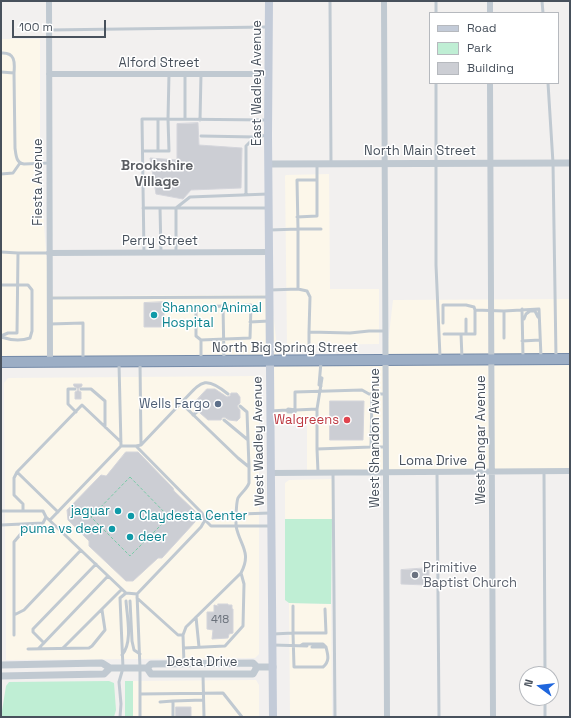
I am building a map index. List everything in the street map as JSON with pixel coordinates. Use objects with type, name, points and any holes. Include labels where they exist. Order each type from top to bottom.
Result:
[{"type":"highway","name":"North Big Spring Street","points":[[1,362],[570,359]]},
{"type":"main road","name":"East Wadley Avenue","points":[[269,1],[269,164]]},
{"type":"main road","name":"West Wadley Avenue","points":[[269,164],[273,717]]},
{"type":"street","name":"Fiesta Avenue","points":[[49,1],[50,362]]},
{"type":"street","name":"West Shandon Avenue","points":[[384,1],[387,715]]},
{"type":"street","points":[[490,1],[490,12]]},
{"type":"street","name":"Alford Street","points":[[49,74],[269,74]]},
{"type":"street","name":"West Dengar Avenue","points":[[490,84],[494,717]]},
{"type":"street","name":"North Main Street","points":[[269,164],[570,163]]},
{"type":"street","name":"Perry Street","points":[[49,253],[270,252]]},
{"type":"street","name":"Loma Drive","points":[[271,473],[570,471]]},
{"type":"street","name":"Desta Drive","points":[[1,665],[102,663],[110,668],[144,668],[151,664],[253,663],[257,667],[273,667]]},
{"type":"street","name":"Desta Drive","points":[[144,668],[151,674],[253,674],[257,667]]},
{"type":"street","name":"Desta Drive","points":[[1,676],[104,674],[110,668]]},
{"type":"lane","points":[[330,1],[332,164]]},
{"type":"lane","points":[[436,1],[436,12]]},
{"type":"lane","points":[[542,1],[543,12]]},
{"type":"lane","points":[[49,30],[269,27]]},
{"type":"lane","points":[[1,52],[6,52],[15,60],[15,148],[17,160],[20,164]]},
{"type":"lane","points":[[1,72],[14,73]]},
{"type":"lane","points":[[143,151],[169,151],[168,74]]},
{"type":"lane","points":[[185,74],[185,119]]},
{"type":"lane","points":[[200,120],[201,74]]},
{"type":"lane","points":[[436,84],[436,265],[440,360]]},
{"type":"lane","points":[[548,84],[553,163],[556,359]]},
{"type":"lane","points":[[144,253],[142,119],[268,120]]},
{"type":"lane","points":[[158,119],[158,151]]},
{"type":"lane","points":[[201,136],[255,137],[268,135]]},
{"type":"lane","points":[[246,195],[246,146],[255,137]]},
{"type":"lane","points":[[20,164],[49,163]]},
{"type":"lane","points":[[1,174],[13,173],[20,164]]},
{"type":"lane","points":[[298,217],[317,216],[317,164]]},
{"type":"lane","points":[[298,289],[297,180],[317,180]]},
{"type":"lane","points":[[176,208],[190,197],[270,194]]},
{"type":"lane","points":[[143,208],[270,208]]},
{"type":"lane","points":[[160,208],[161,252]]},
{"type":"lane","points":[[176,208],[176,252]]},
{"type":"lane","points":[[270,230],[321,229]]},
{"type":"lane","points":[[1,252],[49,253]]},
{"type":"lane","points":[[1,336],[8,333],[17,333],[18,252]]},
{"type":"lane","points":[[1,285],[28,285],[32,290],[32,335],[30,338],[8,339],[1,336]]},
{"type":"lane","points":[[50,298],[270,293],[298,289],[307,291],[310,297],[310,361]]},
{"type":"lane","points":[[223,305],[224,362]]},
{"type":"lane","points":[[200,340],[250,338],[250,305],[196,306],[196,336],[200,340],[201,362]]},
{"type":"lane","points":[[443,323],[443,305],[466,305],[471,306],[475,310],[539,309],[540,359]]},
{"type":"lane","points":[[466,305],[466,310]]},
{"type":"lane","points":[[522,309],[523,359]]},
{"type":"lane","points":[[444,334],[475,334],[475,310]]},
{"type":"lane","points":[[504,310],[504,338]]},
{"type":"lane","points":[[522,333],[524,318],[530,311],[535,311],[538,315],[538,327],[540,328]]},
{"type":"lane","points":[[245,315],[250,315]]},
{"type":"lane","points":[[223,316],[228,316]]},
{"type":"lane","points":[[466,319],[466,334]]},
{"type":"lane","points":[[250,322],[270,321]]},
{"type":"lane","points":[[50,324],[83,324],[83,362]]},
{"type":"lane","points":[[223,326],[228,326]]},
{"type":"lane","points":[[245,326],[250,326]]},
{"type":"lane","points":[[309,332],[350,333],[385,331]]},
{"type":"lane","points":[[461,334],[462,360]]},
{"type":"lane","points":[[522,341],[540,340]]},
{"type":"lane","points":[[318,472],[317,409],[322,378],[320,377],[320,361]]},
{"type":"lane","points":[[50,520],[121,444],[119,362]]},
{"type":"lane","points":[[140,362],[141,445]]},
{"type":"lane","points":[[23,511],[23,504],[14,495],[14,478],[17,472],[82,405],[121,444],[136,446],[141,445],[200,384],[212,382],[217,384],[228,394]]},
{"type":"lane","points":[[75,389],[68,389],[68,404],[76,412]]},
{"type":"lane","points":[[82,389],[91,390],[105,401],[105,427]]},
{"type":"lane","points":[[270,411],[287,410],[288,412],[295,412],[295,392],[362,390],[369,394],[386,394]]},
{"type":"lane","points":[[371,447],[372,394]]},
{"type":"lane","points":[[181,404],[249,467]]},
{"type":"lane","points":[[184,664],[184,636],[186,627],[241,573],[245,564],[246,555],[236,526],[236,504],[238,498],[248,484],[249,467],[247,412],[240,406]]},
{"type":"lane","points":[[295,409],[317,409]]},
{"type":"lane","points":[[194,415],[198,411]]},
{"type":"lane","points":[[224,420],[248,440]]},
{"type":"lane","points":[[136,446],[202,513],[205,520],[211,526],[272,526]]},
{"type":"lane","points":[[317,449],[386,447]]},
{"type":"lane","points":[[544,471],[545,666]]},
{"type":"lane","points":[[17,472],[58,512]]},
{"type":"lane","points":[[333,472],[335,717]]},
{"type":"lane","points":[[437,472],[439,717]]},
{"type":"lane","points":[[1,511],[43,511],[50,520],[126,593],[137,594]]},
{"type":"lane","points":[[140,717],[140,694],[144,668],[140,654],[137,594],[201,527],[210,515],[272,513]]},
{"type":"lane","points":[[1,525],[43,523],[46,516]]},
{"type":"lane","points":[[14,635],[14,542],[29,524]]},
{"type":"lane","points":[[14,616],[24,610],[81,550]]},
{"type":"lane","points":[[44,643],[33,632],[33,629],[96,564]]},
{"type":"lane","points":[[184,648],[225,646],[244,626],[244,584],[241,573]]},
{"type":"lane","points":[[38,649],[108,576]]},
{"type":"lane","points":[[63,648],[122,589]]},
{"type":"lane","points":[[120,717],[119,682],[123,668],[120,598],[126,593]]},
{"type":"lane","points":[[137,598],[178,635],[184,636]]},
{"type":"lane","points":[[122,655],[129,643],[128,601],[134,650]]},
{"type":"lane","points":[[293,606],[294,667],[323,666],[326,664],[328,658],[326,647],[323,644],[303,644],[300,646]]},
{"type":"lane","points":[[273,634],[326,633],[325,609]]},
{"type":"lane","points":[[28,649],[92,646],[105,630],[102,610]]},
{"type":"lane","points":[[196,617],[199,647]]},
{"type":"lane","points":[[273,645],[307,646]]},
{"type":"lane","points":[[312,647],[326,647]]},
{"type":"lane","points":[[126,650],[134,650],[140,654]]},
{"type":"lane","points":[[203,674],[204,717]]},
{"type":"lane","points":[[140,694],[223,693],[242,717]]},
{"type":"lane","points":[[160,702],[204,700]]},
{"type":"lane","points":[[173,701],[173,717]]},
{"type":"lane","points":[[545,706],[545,717]]},
{"type":"path","points":[[130,477],[169,517],[130,556],[91,517],[130,477]]},
{"type":"shaded area","points":[[1,39],[40,39],[40,179],[50,296],[271,295],[278,356],[386,361],[393,300],[570,299],[570,471],[307,472],[307,424],[271,424],[271,362],[1,362]]},
{"type":"shaded area","points":[[329,174],[330,289],[379,289],[379,344],[287,345],[285,176]]},
{"type":"shaded area","points":[[256,376],[262,381],[259,424],[259,654],[255,658],[6,660],[4,383],[8,378]]},
{"type":"shaded area","points":[[332,479],[332,519],[285,519],[285,483],[289,480]]},
{"type":"shaded area","points":[[289,603],[331,604],[332,717],[290,717]]},
{"type":"shaded area","points":[[256,680],[259,685],[259,717],[133,717],[133,681]]},
{"type":"green space","points":[[285,519],[332,519],[331,604],[289,603],[285,600]]},
{"type":"green space","points":[[109,681],[114,683],[116,710],[114,717],[1,717],[6,686],[9,682]]},
{"type":"green space","points":[[125,681],[133,681],[133,717],[125,717]]},
{"type":"building","points":[[198,123],[199,145],[242,148],[241,188],[191,190],[183,199],[156,194],[150,158],[177,160],[177,124]]},
{"type":"building","name":"Shannon Animal Hospital","points":[[164,302],[164,327],[144,327],[144,303]]},
{"type":"building","points":[[74,384],[82,384],[82,386],[78,389],[74,386]]},
{"type":"building","points":[[78,389],[81,392],[81,399],[75,399],[75,392]]},
{"type":"building","name":"Wells Fargo","points":[[207,389],[215,389],[227,397],[230,396],[231,393],[237,393],[240,397],[240,403],[237,406],[240,410],[240,418],[237,421],[229,420],[224,417],[221,420],[208,420],[200,413],[200,409],[195,407],[195,402]]},
{"type":"building","name":"Walgreens","points":[[330,401],[364,401],[363,440],[330,440]]},
{"type":"building","name":"Claydesta Center","points":[[126,452],[138,452],[173,488],[174,491],[195,511],[195,522],[162,558],[158,558],[133,581],[126,581],[89,546],[89,541],[68,520],[67,510],[101,475],[106,476]]},
{"type":"building","name":"Primitive Baptist Church","points":[[429,568],[429,581],[425,585],[401,584],[401,570]]},
{"type":"building","points":[[218,604],[232,605],[233,633],[229,634],[228,638],[212,639],[213,630],[207,629],[207,612],[214,612],[214,605],[218,606]]},
{"type":"building","points":[[176,707],[191,707],[191,717],[176,717]]},
{"type":"place","name":"Shannon Animal Hospital","points":[[154,315]]},
{"type":"place","name":"Wells Fargo","points":[[218,404]]},
{"type":"place","name":"Walgreens","points":[[347,420]]},
{"type":"place","name":"jaguar","points":[[118,511]]},
{"type":"place","name":"Claydesta Center","points":[[131,516]]},
{"type":"place","name":"puma vs deer","points":[[112,529]]},
{"type":"place","name":"deer","points":[[130,537]]},
{"type":"place","name":"Primitive Baptist Church","points":[[415,575]]},
{"type":"district","name":"Brookshire Village","points":[[157,174]]}]
